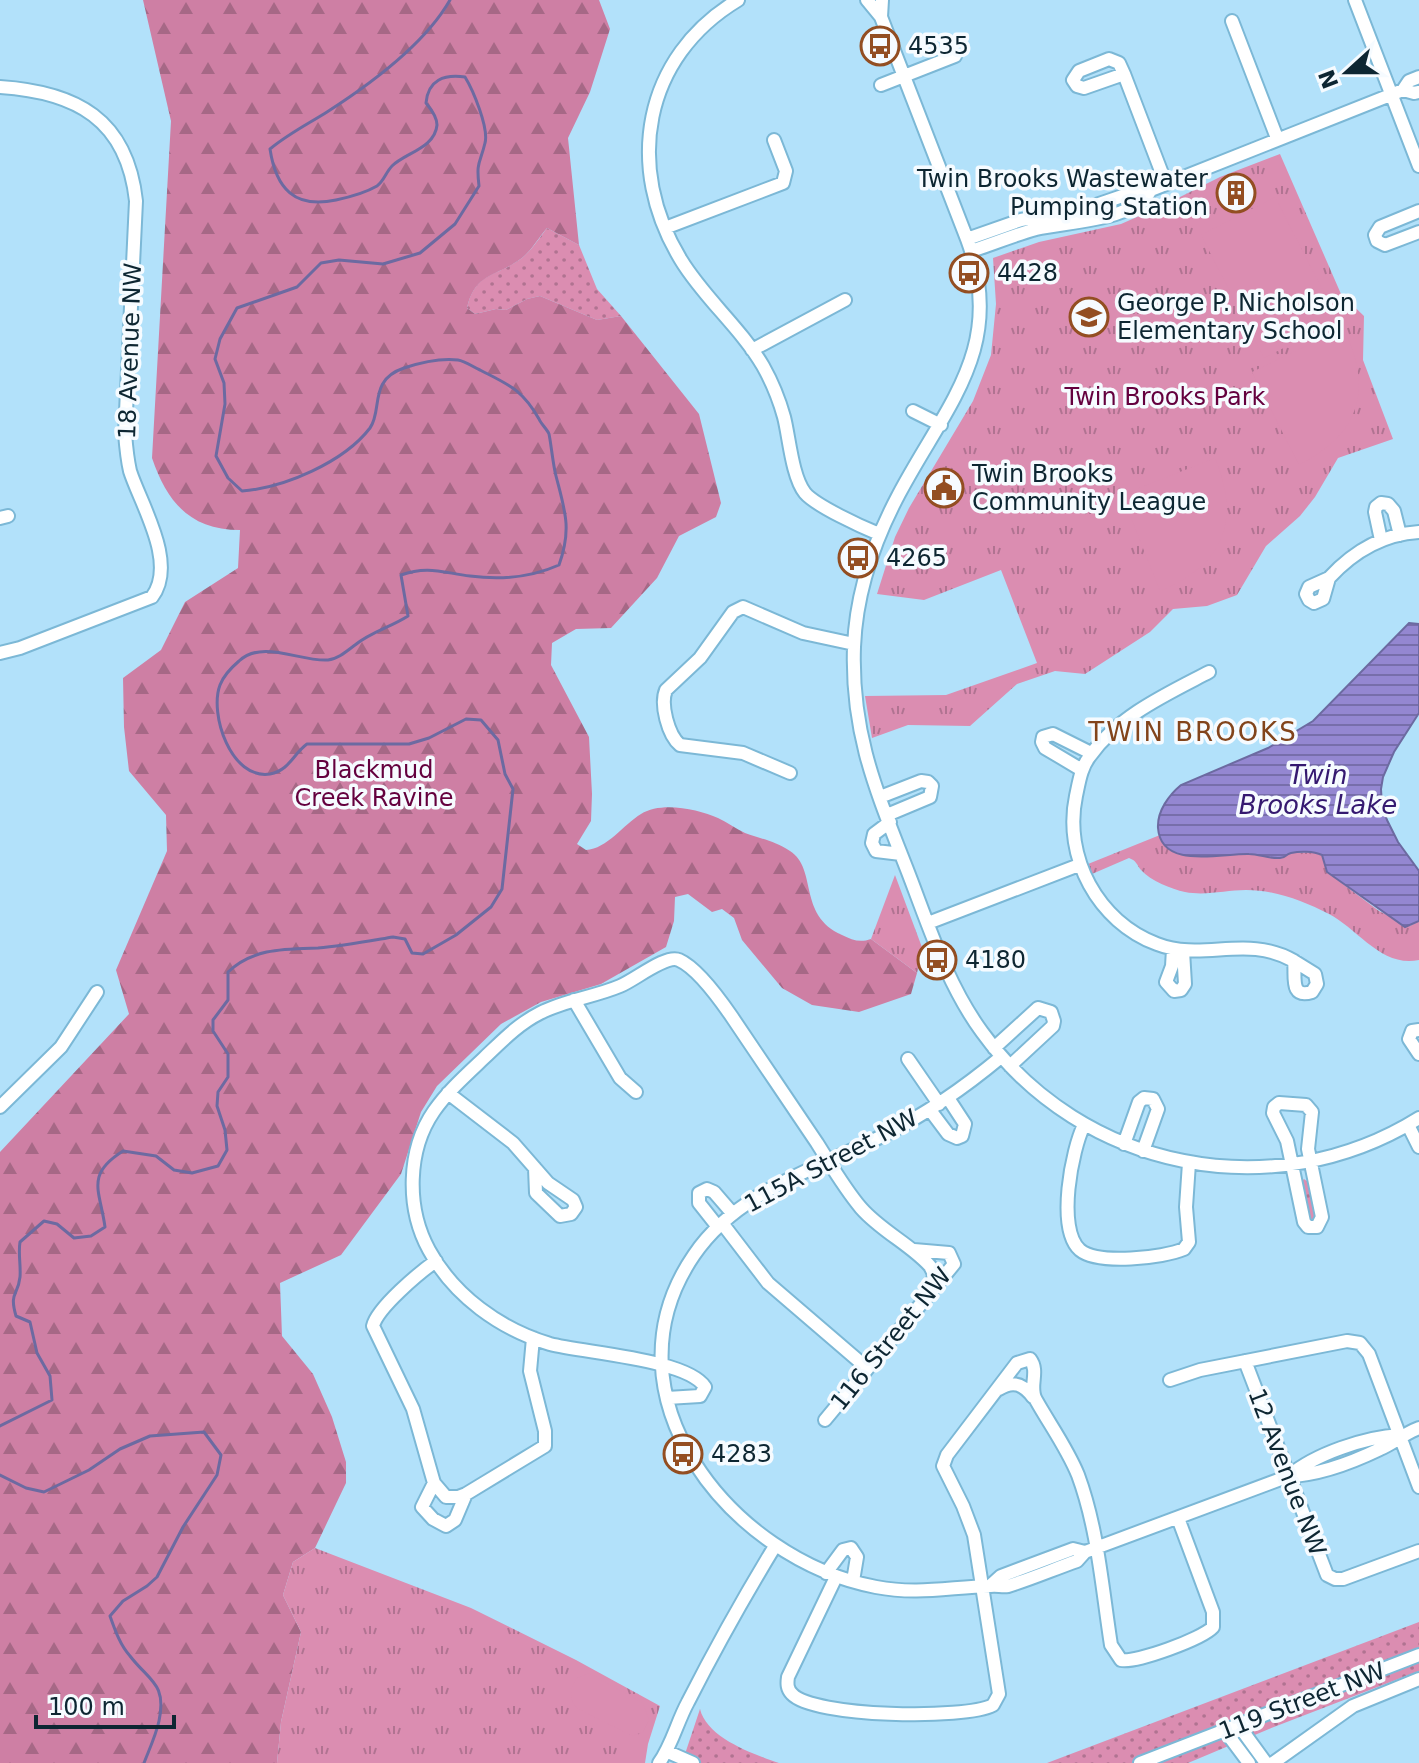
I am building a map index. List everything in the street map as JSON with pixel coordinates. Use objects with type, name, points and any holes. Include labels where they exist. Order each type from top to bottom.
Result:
[{"type":"street","points":[[738,0],[714,16],[684,46],[656,101],[649,132],[648,163],[653,192],[665,228],[689,272],[752,350],[778,399],[799,483],[805,493],[879,534]]},
{"type":"street","points":[[867,0],[881,17],[969,245],[980,308],[975,349],[960,391],[907,478],[879,534],[862,587],[854,644],[854,703],[862,747],[928,923],[962,1001],[1002,1057],[1043,1097],[1084,1125],[1143,1151],[1189,1163],[1245,1167],[1291,1165],[1365,1146],[1413,1122],[1419,1147]]},
{"type":"street","points":[[881,17],[882,0]]},
{"type":"street","points":[[1355,0],[1397,92],[1419,166]]},
{"type":"street","points":[[1232,21],[1277,138]]},
{"type":"street","points":[[881,85],[955,56]]},
{"type":"street","points":[[1124,74],[1166,184]]},
{"type":"street","points":[[969,245],[1021,220],[1093,206],[1140,190],[1151,190],[1397,92],[1419,77]]},
{"type":"street","name":"18 Avenue NW","points":[[0,87],[57,95],[92,114],[120,148],[130,169],[136,194],[125,433],[130,470],[150,516],[157,543],[159,573],[156,592],[152,597],[0,653]]},
{"type":"street","points":[[1397,92],[1419,92]]},
{"type":"street","points":[[665,228],[783,183],[786,171],[774,140]]},
{"type":"street","points":[[1419,211],[1380,227],[1375,235],[1377,241],[1385,245],[1419,232]]},
{"type":"street","points":[[752,350],[845,300]]},
{"type":"street","points":[[913,411],[941,425]]},
{"type":"street","points":[[1381,540],[1375,512],[1381,503],[1388,504],[1394,511],[1400,535]]},
{"type":"street","points":[[1329,578],[1350,558],[1381,540],[1419,532]]},
{"type":"street","points":[[790,773],[743,753],[680,745],[672,733],[663,694],[700,658],[729,615],[738,608],[748,608],[803,633],[854,644]]},
{"type":"street","points":[[1209,672],[1134,714],[1091,753],[1082,770],[1074,815],[1079,865],[1104,904],[1122,924],[1146,940],[1178,950],[1252,948],[1273,951],[1294,961]]},
{"type":"street","points":[[1082,770],[1045,748],[1043,737],[1053,734],[1091,753]]},
{"type":"street","points":[[880,797],[921,781],[932,786],[930,797],[888,818],[874,834],[872,843],[876,851],[901,854]]},
{"type":"street","points":[[928,923],[1079,865]]},
{"type":"street","points":[[667,1398],[700,1396],[705,1387],[699,1380],[663,1364],[575,1350],[533,1338],[502,1324],[477,1307],[436,1261],[419,1225],[413,1195],[414,1165],[424,1128],[448,1093],[516,1028],[538,1014],[621,986],[666,960],[674,958],[685,964],[719,999],[863,1209],[930,1266],[934,1274],[932,1288]]},
{"type":"street","points":[[0,1107],[61,1047],[97,992]]},
{"type":"street","points":[[574,1000],[620,1078],[636,1092]]},
{"type":"street","points":[[1419,1030],[1412,1031],[1409,1039],[1419,1054]]},
{"type":"street","name":"115A Street NW","points":[[1002,1057],[939,1104],[758,1196],[720,1225],[694,1255],[673,1294],[666,1320],[663,1364],[667,1398],[676,1430],[697,1468],[736,1513],[775,1546],[831,1575],[876,1587],[909,1591],[1004,1587],[1077,1561],[1091,1550],[1289,1476],[1307,1476],[1383,1448],[1400,1435],[1419,1428]]},
{"type":"street","name":"115A Street NW","points":[[908,1059],[939,1104]]},
{"type":"street","points":[[448,1093],[513,1143],[535,1168]]},
{"type":"street","points":[[1124,1144],[1139,1102],[1144,1098],[1153,1099],[1158,1109],[1143,1151]]},
{"type":"street","points":[[1279,1103],[1303,1104],[1310,1109],[1312,1115],[1307,1136],[1310,1162],[1322,1220],[1314,1228],[1304,1222],[1285,1136],[1273,1113],[1279,1103]]},
{"type":"street","points":[[1084,1125],[1075,1145],[1070,1171],[1069,1213],[1077,1246],[1090,1255],[1158,1256],[1184,1249],[1189,1242],[1186,1207],[1189,1163]]},
{"type":"street","name":"115A Street NW","points":[[720,1225],[699,1203],[701,1191],[707,1189],[714,1192],[733,1214]]},
{"type":"street","points":[[720,1225],[777,1292],[867,1368]]},
{"type":"street","name":"116 Street NW","points":[[825,1420],[932,1288],[953,1267],[952,1255],[946,1252],[924,1252],[907,1247]]},
{"type":"street","points":[[436,1261],[377,1316],[373,1326],[413,1409],[434,1483],[446,1497],[466,1494],[502,1470],[539,1451],[547,1442],[530,1371],[533,1338]]},
{"type":"street","points":[[1170,1380],[1200,1370],[1347,1341],[1360,1343],[1369,1354],[1419,1487]]},
{"type":"street","points":[[853,1581],[857,1560],[851,1548],[843,1550],[831,1575],[788,1677],[789,1691],[801,1700],[842,1709],[898,1715],[944,1714],[993,1705],[999,1694],[987,1586],[971,1526],[943,1466],[947,1455],[1017,1363],[1024,1359],[1030,1359],[1035,1366],[1033,1397]]},
{"type":"street","name":"12 Avenue NW","points":[[1245,1361],[1327,1575],[1335,1579],[1349,1577],[1419,1551]]},
{"type":"street","points":[[999,1389],[1020,1384],[1033,1397],[1058,1434],[1077,1474],[1089,1512],[1091,1550],[1111,1645],[1121,1660],[1134,1660],[1202,1635],[1213,1627],[1213,1612],[1178,1518]]},
{"type":"street","points":[[434,1483],[422,1507],[433,1519],[446,1526],[455,1520],[466,1494]]},
{"type":"street","points":[[659,1763],[668,1757],[678,1720],[775,1546]]},
{"type":"street","name":"119 Street NW","points":[[1140,1763],[1419,1655]]},
{"type":"street","name":"119 Street NW","points":[[1273,1763],[1353,1706],[1419,1679]]},
{"type":"street","points":[[1239,1726],[1266,1763]]},
{"type":"street","points":[[1225,1731],[1249,1763]]},
{"type":"street","points":[[668,1757],[693,1763]]},
{"type":"green space","name":"Blackmud Creek Ravine","points":[[143,0],[599,0],[610,29],[590,92],[568,138],[579,245],[547,228],[522,258],[481,281],[467,308],[475,314],[506,310],[540,296],[597,320],[621,316],[699,414],[721,503],[716,517],[679,536],[657,578],[611,628],[576,629],[552,643],[551,665],[589,737],[591,821],[577,844],[586,850],[594,849],[649,810],[669,807],[710,815],[790,851],[804,869],[813,904],[828,926],[853,940],[871,939],[917,973],[911,994],[859,1012],[812,1005],[782,988],[742,940],[734,918],[722,909],[712,912],[688,894],[675,897],[674,921],[666,947],[601,984],[541,1002],[501,1024],[437,1086],[421,1112],[401,1174],[341,1255],[280,1283],[282,1336],[313,1374],[332,1417],[346,1462],[346,1483],[315,1548],[293,1562],[283,1595],[301,1632],[281,1722],[277,1763],[0,1763],[0,1152],[129,1014],[116,970],[167,851],[166,815],[129,771],[123,678],[161,650],[185,602],[238,568],[240,530],[207,525],[183,510],[165,488],[152,458],[171,121]]},
{"type":"green space","name":"Twin Brooks Park","points":[[1280,154],[1341,294],[1364,316],[1363,360],[1393,439],[1338,458],[1300,516],[1266,546],[1237,595],[1207,606],[1173,609],[1150,632],[1085,674],[1055,671],[1017,684],[970,726],[908,725],[872,738],[865,696],[946,695],[1037,663],[1001,570],[924,600],[877,594],[895,537],[973,401],[991,355],[996,304],[993,258],[1039,242],[1121,224],[1220,177]]},
{"type":"green space","points":[[1275,197],[1338,320],[1264,358],[1201,235]]},
{"type":"green space","points":[[547,228],[579,245],[597,289],[621,316],[597,320],[540,296],[506,310],[475,314],[467,308],[475,287],[481,281],[522,258]]},
{"type":"green space","points":[[1343,328],[1358,371],[1356,408],[1336,439],[1299,465],[1252,372]]},
{"type":"green space","points":[[1215,458],[1226,502],[1226,521],[1221,538],[1199,568],[1160,591],[1122,495]]},
{"type":"green space","points":[[1160,835],[1161,841],[1220,854],[1282,858],[1290,853],[1314,852],[1322,855],[1327,872],[1379,911],[1410,926],[1419,921],[1419,960],[1406,961],[1382,953],[1329,914],[1278,894],[1257,890],[1185,892],[1156,881],[1129,858],[1092,874],[1088,864]]},
{"type":"green space","points":[[895,875],[923,950],[917,973],[871,939]]},
{"type":"green space","points":[[1304,1179],[1308,1182],[1316,1221],[1310,1220],[1301,1182]]},
{"type":"green space","points":[[315,1548],[471,1608],[660,1706],[645,1763],[277,1763],[281,1722],[301,1632],[283,1595],[293,1562]]},
{"type":"green space","points":[[1419,1622],[1419,1671],[1188,1763],[1047,1763]]},
{"type":"green space","points":[[589,1673],[643,1703],[649,1720],[643,1732],[632,1736],[574,1705],[571,1697],[573,1686],[577,1678]]},
{"type":"green space","points":[[700,1709],[712,1728],[732,1744],[779,1763],[682,1763]]},
{"type":"water","name":"Twin Brooks Lake","points":[[1409,623],[1419,624],[1419,713],[1394,752],[1381,789],[1387,820],[1419,871],[1419,921],[1405,927],[1327,872],[1322,855],[1298,852],[1282,858],[1249,854],[1194,856],[1170,850],[1162,841],[1158,828],[1159,816],[1168,799],[1181,785],[1268,748],[1313,721]]},
{"type":"waterway","points":[[0,1426],[52,1400],[50,1376],[37,1353],[30,1322],[16,1316],[14,1308],[20,1277],[20,1242],[44,1221],[57,1224],[74,1238],[91,1236],[105,1227],[98,1193],[99,1176],[103,1168],[123,1151],[156,1156],[174,1170],[192,1173],[218,1166],[227,1150],[225,1130],[217,1106],[218,1092],[228,1077],[228,1054],[213,1031],[213,1020],[228,1000],[228,972],[248,958],[270,951],[327,947],[393,937],[405,939],[412,953],[423,954],[456,935],[491,907],[502,889],[513,789],[505,774],[498,740],[481,720],[466,719],[429,738],[409,744],[307,744],[277,772],[256,773],[244,767],[226,743],[217,697],[225,675],[249,655],[270,652],[317,660],[332,659],[408,616],[401,575],[428,570],[504,577],[527,575],[559,565],[566,520],[549,434],[521,394],[461,361],[430,361],[393,373],[381,388],[374,421],[359,440],[329,462],[294,479],[242,491],[228,478],[216,456],[225,404],[224,383],[215,359],[220,339],[237,308],[297,287],[321,263],[339,260],[383,264],[420,253],[455,224],[479,186],[478,167],[485,143],[485,128],[465,77],[444,78],[434,84],[426,103],[437,122],[435,133],[425,145],[392,166],[377,186],[362,193],[322,202],[299,198],[290,193],[277,175],[270,149],[395,62],[426,32],[450,0]]},
{"type":"waterway","points":[[0,1475],[26,1488],[44,1492],[89,1470],[120,1449],[150,1436],[204,1432],[221,1455],[217,1475],[183,1527],[157,1577],[123,1601],[110,1616],[123,1647],[155,1684],[161,1698],[158,1726],[144,1763]]},
{"type":"place","name":"4535","points":[[880,46]]},
{"type":"place","name":"Twin Brooks Wastewater Pumping Station","points":[[1236,193]]},
{"type":"place","name":"4428","points":[[969,273]]},
{"type":"place","name":"George P. Nicholson Elementary School","points":[[1089,317]]},
{"type":"place","name":"Twin Brooks Community League","points":[[944,488]]},
{"type":"place","name":"4265","points":[[858,558]]},
{"type":"place","name":"4180","points":[[937,960]]},
{"type":"place","name":"4283","points":[[683,1454]]},
{"type":"district","name":"TWIN BROOKS","points":[[1193,732]]}]
